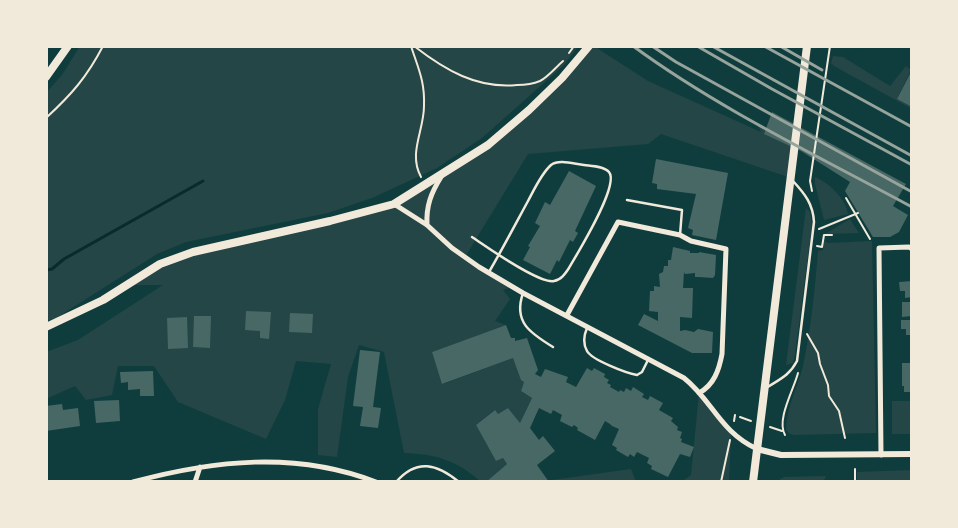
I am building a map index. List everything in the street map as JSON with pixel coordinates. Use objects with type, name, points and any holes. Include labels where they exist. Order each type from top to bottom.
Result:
[{"type":"main road","points":[[46,77],[68,46]]},
{"type":"main road","points":[[46,328],[103,300],[160,264],[193,252],[330,221],[394,204],[488,145],[529,110],[562,78],[589,46]]},
{"type":"main road","points":[[753,482],[807,46]]},
{"type":"street","points":[[427,226],[428,201],[442,175]]},
{"type":"street","points":[[394,204],[427,226],[452,248],[489,273],[684,378],[692,384],[731,433],[757,449],[781,455],[912,454]]},
{"type":"street","points":[[567,315],[618,222],[680,235],[691,241],[726,249],[722,354],[719,369],[708,388],[698,393]]},
{"type":"street","points":[[881,455],[879,248],[912,249]]},
{"type":"street","points":[[133,482],[200,467],[246,461],[289,463],[338,470],[376,482]]},
{"type":"street","points":[[195,482],[200,467]]},
{"type":"lane","points":[[472,237],[499,255],[548,281],[557,280],[564,276],[595,221],[607,196],[612,178],[610,173],[604,168],[560,162],[552,164],[536,186],[499,255],[489,273]]},
{"type":"lane","points":[[764,388],[788,375],[797,361],[814,222],[810,200],[791,178]]},
{"type":"lane","points":[[627,200],[682,210],[680,235]]},
{"type":"lane","points":[[523,293],[519,312],[522,320],[533,334],[552,347]]},
{"type":"lane","points":[[588,327],[585,334],[587,352],[595,358],[637,375],[642,372],[649,360]]},
{"type":"lane","points":[[396,482],[411,469],[426,466],[441,470],[459,482]]},
{"type":"path","points":[[46,118],[65,100],[92,69],[103,46]]},
{"type":"path","points":[[412,46],[450,71],[468,80],[507,86],[539,82],[566,58],[574,46]]},
{"type":"path","points":[[412,46],[420,71],[424,97],[423,122],[415,154],[420,175]]},
{"type":"path","points":[[814,198],[810,181],[830,46]]},
{"type":"path","points":[[846,198],[870,239]]},
{"type":"path","points":[[819,222],[819,228],[858,212]]},
{"type":"path","points":[[817,246],[822,247],[824,235],[832,235]]},
{"type":"path","points":[[804,330],[818,353],[828,385],[829,396],[839,411],[844,438]]},
{"type":"path","points":[[721,482],[728,450]]},
{"type":"path","points":[[855,469],[855,482]]},
{"type":"shaded area","points":[[80,46],[578,46],[564,65],[482,138],[437,168],[372,198],[328,213],[186,242],[157,254],[56,318],[46,321],[46,93],[62,75]]},
{"type":"shaded area","points":[[589,46],[594,46],[648,81],[761,132],[757,123],[795,144],[791,178],[661,134],[648,144],[528,154],[465,257],[512,287],[503,290],[510,299],[495,321],[506,325],[432,352],[443,384],[513,358],[524,382],[521,391],[532,398],[520,423],[508,408],[498,414],[494,410],[476,425],[496,461],[503,458],[507,464],[486,482],[481,482],[454,463],[426,455],[404,453],[384,352],[359,345],[348,377],[337,457],[318,455],[318,409],[331,364],[296,361],[285,400],[266,439],[178,402],[154,366],[118,366],[112,395],[86,400],[75,386],[46,399],[46,352],[78,340],[163,285],[126,285],[160,264],[394,204],[442,175],[529,110]]},
{"type":"shaded area","points":[[833,56],[843,57],[890,86],[906,66],[911,70],[897,99],[912,107],[912,109],[834,66],[831,63]]},
{"type":"shaded area","points":[[815,177],[836,192],[847,208],[848,214],[824,220]]},
{"type":"shaded area","points":[[806,208],[810,212],[812,226],[795,354],[793,363],[786,365]]},
{"type":"shaded area","points":[[850,219],[859,233],[825,234]]},
{"type":"shaded area","points":[[826,241],[827,243],[872,241],[876,433],[794,435],[786,430],[788,414],[806,352],[818,251],[823,250],[824,242]]},
{"type":"shaded area","points":[[699,393],[731,433],[729,482],[681,482],[691,475]]},
{"type":"shaded area","points":[[892,401],[912,401],[912,434],[892,434]]},
{"type":"shaded area","points":[[631,469],[636,482],[557,482],[552,480]]},
{"type":"shaded area","points":[[912,470],[912,482],[857,482],[857,472]]},
{"type":"shaded area","points":[[826,476],[823,482],[780,482],[780,479],[785,477]]},
{"type":"building","points":[[912,70],[912,107],[897,99]]},
{"type":"building","points":[[772,112],[906,184],[893,206],[908,215],[899,232],[890,237],[873,237],[845,191],[850,182],[801,151],[764,134]]},
{"type":"building","points":[[656,159],[728,173],[716,240],[692,235],[693,230],[688,228],[696,194],[657,189],[657,184],[652,183]]},
{"type":"building","points":[[569,171],[596,186],[575,231],[578,233],[573,242],[570,240],[559,262],[557,260],[550,274],[523,260],[530,247],[528,246],[540,226],[535,223],[545,202],[550,205]]},
{"type":"building","points":[[673,247],[690,251],[690,253],[699,252],[716,255],[715,275],[713,278],[695,277],[695,273],[685,274],[684,272],[683,288],[693,288],[692,318],[680,317],[680,331],[694,332],[698,329],[713,332],[712,353],[692,353],[638,325],[644,314],[658,321],[658,312],[649,311],[650,291],[654,291],[654,286],[660,287],[659,274],[663,272],[664,266],[668,266],[668,260],[671,260]]},
{"type":"building","points":[[912,281],[912,297],[905,298],[905,291],[900,291],[899,282]]},
{"type":"building","points":[[902,302],[912,302],[912,316],[902,317]]},
{"type":"building","points":[[246,311],[271,312],[269,339],[260,338],[260,331],[245,330]]},
{"type":"building","points":[[290,313],[313,314],[312,333],[289,332]]},
{"type":"building","points":[[194,316],[211,316],[210,348],[193,347]]},
{"type":"building","points":[[187,317],[188,348],[168,349],[167,318]]},
{"type":"building","points":[[901,320],[912,320],[912,335],[906,335],[906,329],[901,329]]},
{"type":"building","points":[[506,325],[511,338],[515,338],[515,341],[527,338],[538,370],[535,374],[541,377],[545,369],[568,377],[566,382],[576,387],[587,368],[592,371],[594,368],[605,374],[604,377],[609,380],[607,383],[611,385],[610,387],[619,392],[620,390],[624,392],[626,388],[631,391],[633,387],[644,394],[642,397],[648,400],[650,396],[663,403],[659,410],[673,418],[671,421],[678,427],[677,430],[682,432],[681,442],[694,447],[690,457],[680,454],[668,477],[651,469],[652,466],[647,463],[649,458],[637,452],[634,457],[630,454],[628,457],[616,450],[617,448],[612,445],[619,429],[605,421],[595,440],[577,430],[578,428],[574,425],[572,427],[560,421],[562,415],[553,410],[551,414],[539,408],[530,428],[539,440],[543,436],[555,451],[537,465],[549,482],[486,482],[507,464],[503,458],[496,461],[476,425],[495,410],[498,414],[508,408],[520,423],[532,398],[521,391],[524,382],[521,380],[513,358],[442,384],[432,352]]},
{"type":"building","points":[[360,350],[380,352],[373,407],[381,408],[378,428],[360,426],[363,407],[353,406]]},
{"type":"building","points":[[902,363],[912,363],[912,392],[904,392],[904,386],[902,386]]},
{"type":"building","points":[[153,371],[154,396],[140,396],[140,389],[128,390],[128,382],[121,383],[120,372]]},
{"type":"building","points":[[119,400],[120,421],[96,423],[94,401]]},
{"type":"building","points":[[62,404],[63,410],[78,408],[80,426],[46,431],[46,406]]},
{"type":"waterway","points":[[46,270],[52,269],[64,259],[203,181]]},
{"type":"railway","points":[[633,46],[700,91],[734,111],[912,207]]},
{"type":"railway","points":[[652,46],[676,62],[912,192]]},
{"type":"railway","points":[[697,46],[912,165]]},
{"type":"railway","points":[[712,46],[912,156]]},
{"type":"railway","points":[[764,46],[912,127]]},
{"type":"railway","points":[[780,46],[822,70]]}]
